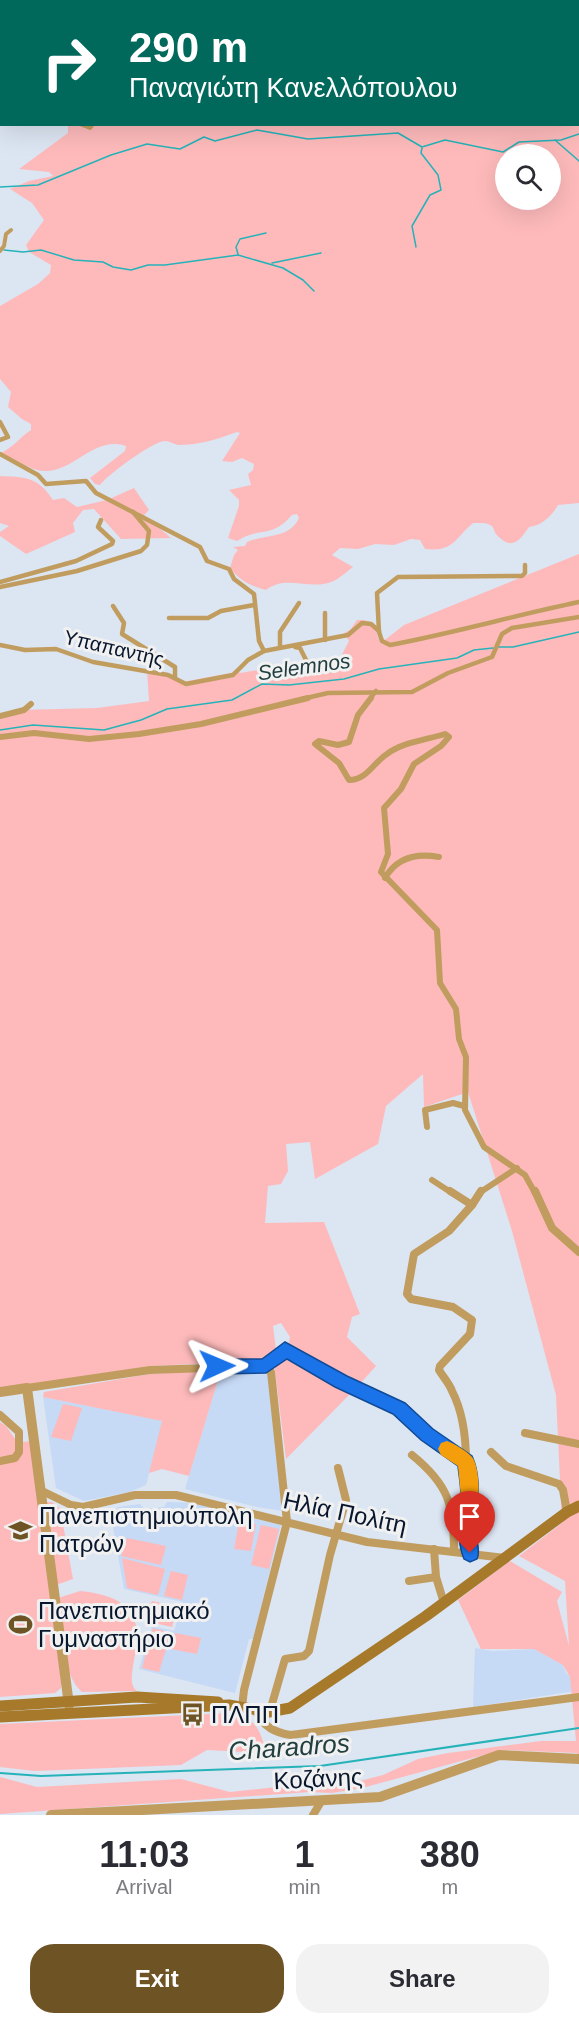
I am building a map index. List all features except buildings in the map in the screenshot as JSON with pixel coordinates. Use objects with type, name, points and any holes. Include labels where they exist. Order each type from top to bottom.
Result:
[{"type":"main road","points":[[0,1706],[69,1708],[236,1706],[263,1711],[282,1710],[300,1702],[444,1603],[567,1512],[579,1506]]},
{"type":"main road","points":[[0,1717],[69,1708]]},
{"type":"street","points":[[0,251],[4,246],[6,234],[11,230]]},
{"type":"street","points":[[0,422],[8,436],[0,440]]},
{"type":"street","points":[[0,454],[38,475],[40,480],[46,484],[85,480],[96,494],[200,547],[207,561],[229,569],[234,579],[252,591],[255,596],[259,641],[264,651]]},
{"type":"street","points":[[0,587],[77,571],[143,550],[147,545],[148,529],[132,511]]},
{"type":"street","points":[[0,582],[76,561],[112,544],[113,541],[98,527],[101,520]]},
{"type":"street","points":[[525,565],[525,574],[522,576],[396,578],[377,593],[379,632],[384,643],[390,645],[443,634],[524,613],[579,602]]},
{"type":"street","points":[[299,603],[279,632],[282,647],[300,647],[307,662]]},
{"type":"street","points":[[169,618],[208,618],[221,611],[255,605]]},
{"type":"street","points":[[113,606],[124,624],[122,634],[176,667],[175,678]]},
{"type":"street","points":[[325,613],[325,640]]},
{"type":"street","points":[[0,737],[34,733],[89,739],[139,734],[201,723],[316,695],[376,691],[412,692],[448,673],[492,657],[502,634],[507,631],[534,623],[567,621],[579,617]]},
{"type":"street","name":"Υπαπαντής","points":[[0,645],[25,650],[53,649],[93,662],[175,678],[186,684],[229,676],[237,672],[253,656],[264,651],[350,634],[364,622],[373,625],[379,632]]},
{"type":"street","points":[[376,691],[358,715],[351,739],[347,744],[338,746],[319,741],[315,742],[316,747],[339,763],[349,780],[354,781],[362,777],[389,752],[445,734],[449,736],[441,746],[416,761],[401,789],[384,808],[388,854],[381,872],[437,930],[440,982],[456,1009],[459,1039],[466,1057],[464,1106],[484,1147],[517,1168],[532,1185],[554,1232],[578,1251]]},
{"type":"street","points":[[0,717],[24,710],[32,704]]},
{"type":"street","points":[[385,878],[390,868],[403,859],[424,856],[439,857]]},
{"type":"street","points":[[427,1126],[425,1110],[453,1103],[464,1106]]},
{"type":"street","points":[[470,1553],[467,1533],[470,1497],[466,1435],[462,1415],[451,1388],[439,1370],[440,1366],[470,1334],[472,1320],[464,1312],[428,1301],[411,1299],[407,1294],[414,1254],[449,1231],[472,1205],[479,1192],[517,1168]]},
{"type":"street","points":[[432,1180],[472,1205]]},
{"type":"street","points":[[0,1392],[150,1370],[266,1366],[285,1349],[341,1381],[399,1408],[427,1435],[466,1462]]},
{"type":"street","points":[[236,1706],[244,1690],[287,1522],[271,1372],[266,1366]]},
{"type":"street","points":[[27,1389],[69,1708]]},
{"type":"street","points":[[0,1415],[19,1432],[19,1452],[15,1458],[0,1461]]},
{"type":"street","points":[[525,1433],[579,1444]]},
{"type":"street","points":[[491,1452],[508,1467],[558,1483],[563,1490],[567,1512]]},
{"type":"street","points":[[412,1455],[427,1467],[450,1496],[454,1514],[454,1551]]},
{"type":"street","points":[[338,1468],[346,1497],[335,1534],[309,1652],[304,1656],[285,1659],[263,1711],[261,1722],[266,1727],[291,1735],[579,1696]]},
{"type":"street","name":"Ηλία Πολίτη","points":[[40,1490],[71,1505],[83,1507],[135,1496],[176,1495],[373,1543],[505,1558]]},
{"type":"street","points":[[434,1550],[436,1577],[444,1603]]},
{"type":"street","points":[[409,1581],[436,1577]]},
{"type":"street","name":"Κοζάνης","points":[[51,1815],[380,1797],[500,1755],[579,1760]]},
{"type":"street","points":[[313,1815],[322,1800]]},
{"type":"shaded area","points":[[68,126],[579,126],[579,503],[558,505],[546,520],[529,527],[519,540],[511,543],[495,533],[490,525],[473,523],[453,543],[442,548],[425,549],[420,540],[411,539],[394,545],[375,544],[358,549],[340,548],[332,555],[353,567],[335,580],[312,585],[281,583],[266,590],[246,582],[230,568],[238,550],[233,547],[245,546],[247,542],[283,533],[295,525],[299,518],[297,514],[292,515],[272,530],[253,534],[237,541],[228,538],[239,506],[239,500],[229,490],[251,485],[248,474],[253,470],[254,464],[242,458],[232,462],[222,461],[240,433],[193,444],[178,445],[167,441],[160,442],[131,459],[100,485],[95,484],[90,478],[125,451],[126,446],[104,445],[65,466],[44,471],[28,467],[1,453],[31,430],[31,424],[8,407],[11,392],[0,379],[0,306],[38,284],[50,273],[51,265],[29,252],[26,245],[44,220],[32,203],[10,189],[29,181],[53,176],[49,172],[19,169],[68,133]]},
{"type":"shaded area","points":[[0,476],[31,480],[42,487],[53,500],[64,498],[77,507],[107,500],[134,488],[149,510],[144,515],[171,538],[121,539],[94,509],[83,510],[73,523],[75,532],[26,554],[0,536],[0,532],[9,526],[0,523]]},
{"type":"shaded area","points":[[579,554],[579,1765],[577,1753],[502,1750],[362,1788],[332,1793],[310,1792],[0,1814],[0,1777],[37,1787],[181,1779],[230,1792],[277,1787],[308,1790],[340,1786],[383,1775],[418,1759],[448,1753],[541,1741],[576,1741],[570,1677],[563,1665],[534,1649],[481,1649],[458,1600],[510,1561],[562,1592],[557,1601],[569,1646],[565,1581],[519,1556],[562,1523],[556,1395],[512,1231],[468,1092],[424,1107],[423,1074],[386,1106],[378,1144],[315,1179],[310,1142],[286,1144],[288,1171],[281,1184],[268,1186],[265,1223],[324,1222],[360,1314],[352,1317],[347,1337],[376,1366],[358,1386],[288,1346],[290,1337],[281,1323],[273,1326],[276,1350],[269,1358],[257,1361],[152,1366],[0,1389],[0,715],[20,710],[97,708],[149,701],[147,670],[172,674],[182,682],[231,673],[236,669],[240,673],[276,667],[294,670],[339,660],[349,641],[344,633],[350,630],[357,620],[374,623],[381,643],[404,625]]},
{"type":"shaded area","points":[[286,1355],[353,1391],[286,1459],[274,1363]]},
{"type":"shaded area","points":[[261,1369],[268,1373],[283,1511],[185,1489],[221,1370]]},
{"type":"shaded area","points":[[221,1370],[189,1476],[162,1469],[149,1473],[162,1421],[43,1397],[44,1392],[150,1374]]},
{"type":"shaded area","points":[[43,1397],[163,1421],[146,1485],[129,1492],[84,1501],[56,1488]]},
{"type":"shaded area","points":[[63,1404],[82,1408],[71,1441],[51,1437]]},
{"type":"shaded area","name":"Πανεπιστημιούπολη Πατρών","points":[[0,1422],[6,1426],[18,1443],[30,1441],[61,1680],[61,1688],[55,1693],[0,1697]]},
{"type":"shaded area","points":[[46,1502],[52,1502],[60,1508],[73,1579],[59,1584],[55,1582]]},
{"type":"shaded area","points":[[167,1502],[196,1503],[281,1525],[253,1639],[249,1639],[235,1693],[139,1669],[152,1626],[174,1631],[183,1602],[124,1589],[111,1516],[118,1507],[140,1504],[144,1509],[164,1507]]},
{"type":"shaded area","points":[[239,1522],[256,1524],[251,1551],[234,1549]]},
{"type":"shaded area","points":[[261,1525],[279,1529],[269,1569],[251,1565]]},
{"type":"shaded area","points":[[127,1538],[166,1546],[161,1565],[121,1556]]},
{"type":"shaded area","points":[[122,1558],[165,1569],[158,1595],[127,1588]]},
{"type":"shaded area","points":[[171,1571],[188,1575],[182,1600],[164,1596]]},
{"type":"shaded area","points":[[80,1591],[110,1597],[127,1608],[135,1622],[137,1638],[132,1682],[137,1691],[82,1692],[75,1684],[66,1661],[58,1598]]},
{"type":"shaded area","points":[[152,1601],[178,1607],[172,1627],[145,1621],[142,1611],[148,1608]]},
{"type":"shaded area","points":[[153,1628],[171,1633],[159,1672],[142,1668]]},
{"type":"shaded area","points":[[175,1633],[201,1638],[197,1654],[171,1649]]},
{"type":"shaded area","points":[[475,1648],[492,1651],[534,1649],[563,1665],[566,1673],[573,1679],[575,1691],[473,1707]]},
{"type":"shaded area","points":[[230,1713],[246,1718],[256,1726],[267,1753],[207,1750],[181,1765],[35,1771],[0,1767],[0,1724]]},
{"type":"waterway","points":[[0,187],[38,185],[111,155],[147,144],[180,149],[204,137],[215,141],[257,130],[308,139],[398,133],[422,147],[445,140],[503,152],[519,142],[555,140]]},
{"type":"waterway","points":[[555,140],[579,134]]},
{"type":"waterway","points":[[555,140],[579,161]]},
{"type":"waterway","points":[[416,247],[412,226],[430,195],[441,190],[438,175],[421,153],[422,148]]},
{"type":"waterway","points":[[238,254],[236,247],[240,239],[266,233]]},
{"type":"waterway","points":[[4,250],[23,252],[41,250],[74,260],[103,262],[113,267],[131,270],[148,265],[165,265],[238,255],[283,268],[303,280],[314,291]]},
{"type":"waterway","points":[[272,263],[321,253]]},
{"type":"waterway","name":"Selemnos","points":[[498,647],[513,647],[579,632]]},
{"type":"waterway","name":"Selemnos","points":[[0,730],[33,725],[104,730],[141,720],[167,709],[232,700],[262,684],[289,685],[344,679],[379,669],[457,658],[474,650],[493,648]]},
{"type":"waterway","name":"Charadros","points":[[0,1773],[41,1776],[320,1766],[579,1728]]},
{"type":"slow traffic","points":[[447,1449],[466,1462],[470,1497],[468,1514]]},
{"type":"place","name":"Πανεπιστημιούπολη Πατρών","points":[[21,1530]]},
{"type":"place","name":"Πανεπιστημιακό Γυμναστήριο","points":[[20,1625]]},
{"type":"place","name":"ΠΛΠΠ","points":[[193,1715]]},
{"type":"route","points":[[217,1366],[266,1366],[285,1349],[341,1381],[399,1408],[427,1435],[466,1462],[470,1497],[467,1524],[470,1553]]}]
